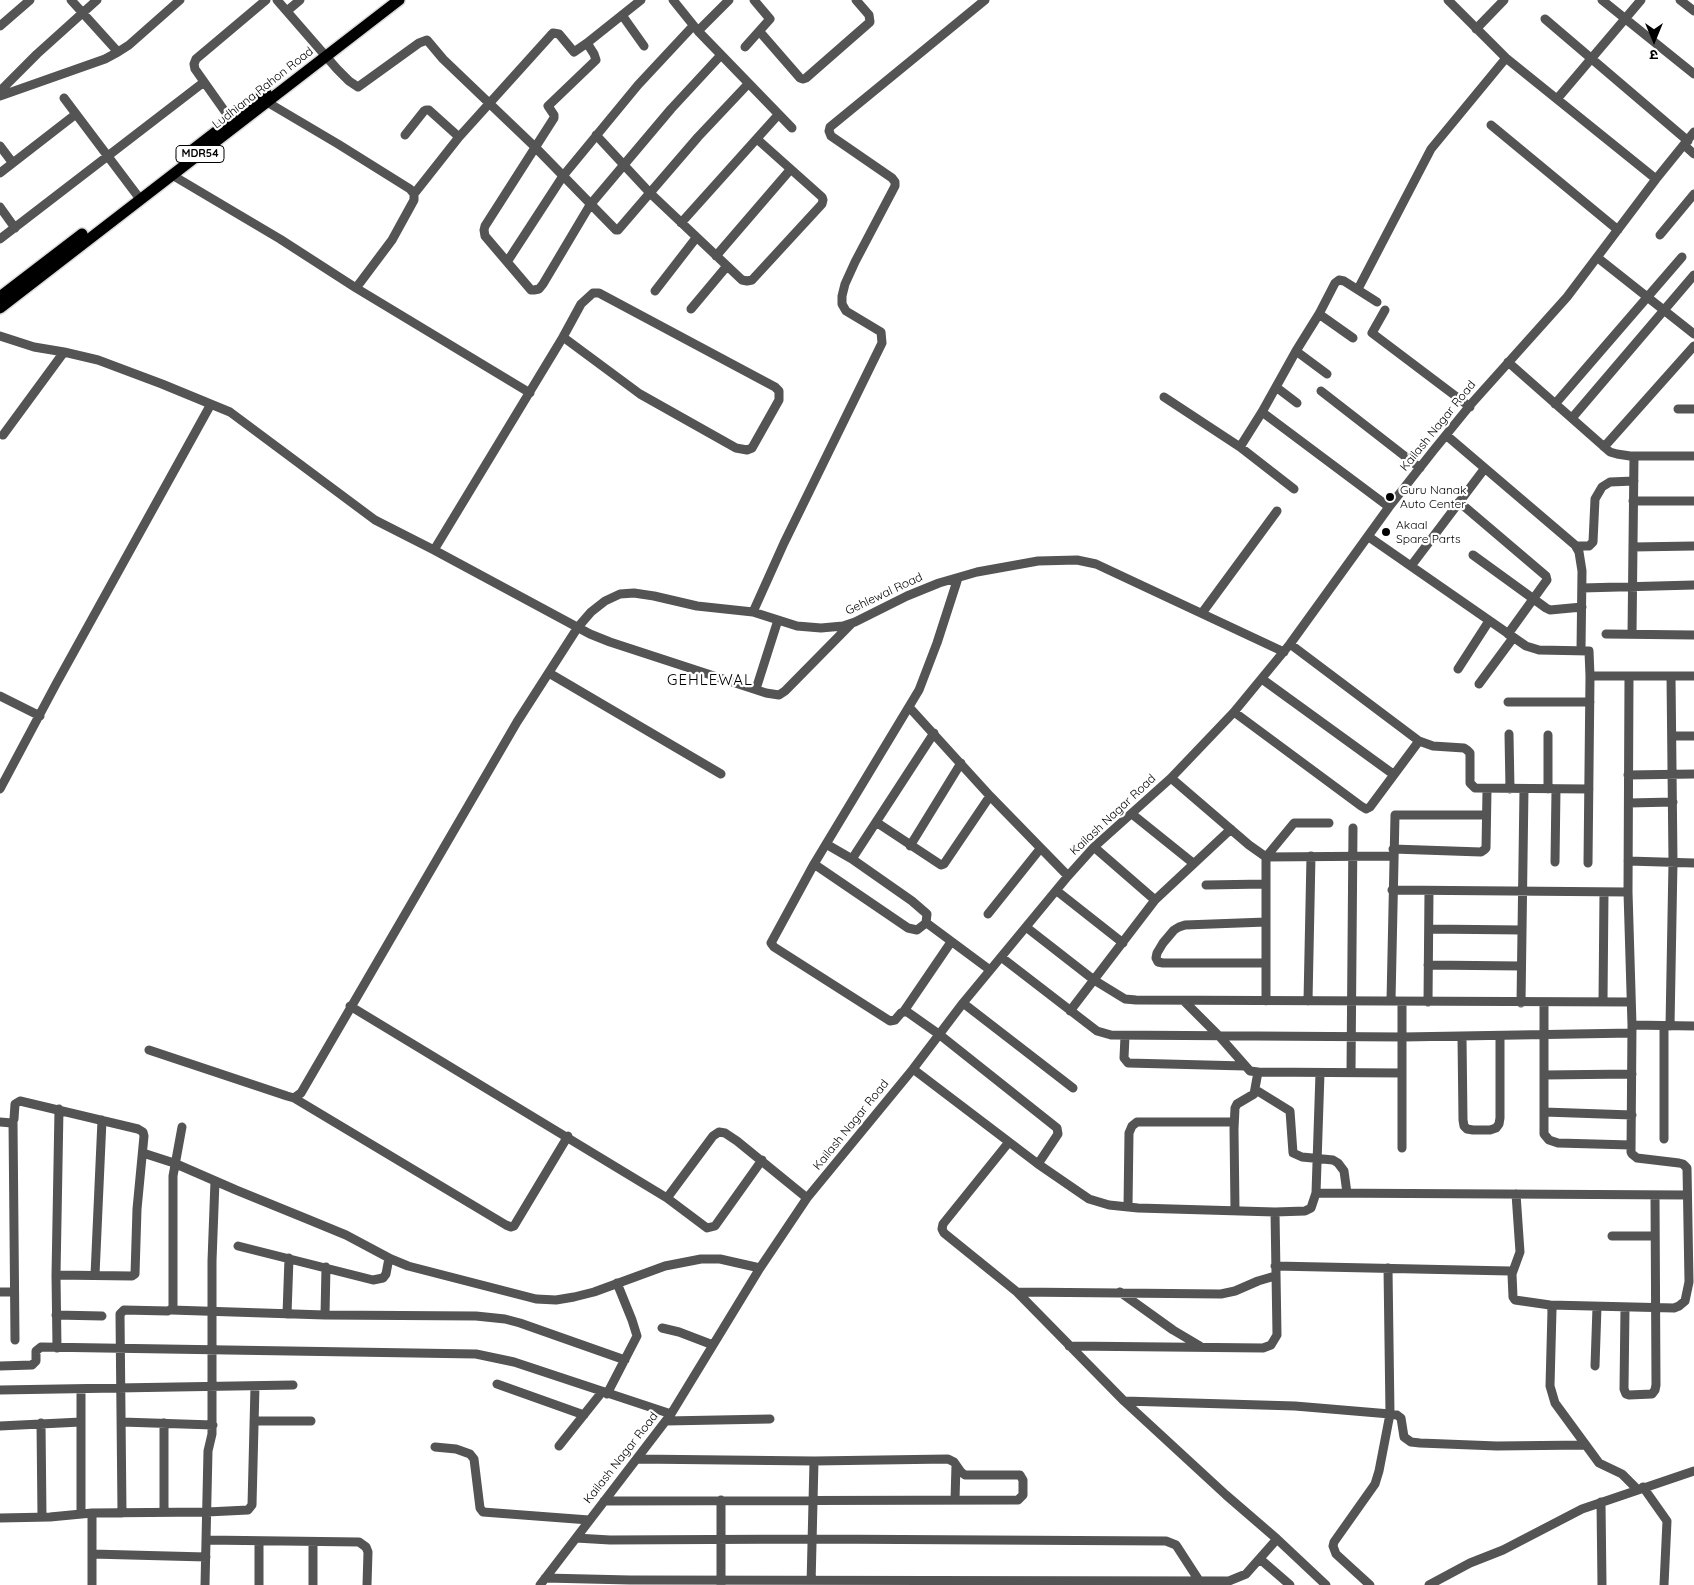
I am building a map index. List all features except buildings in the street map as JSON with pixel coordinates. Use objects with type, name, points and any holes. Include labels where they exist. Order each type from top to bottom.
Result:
[{"type":"main road","name":"Ludhiana Rahon Road","points":[[0,297],[137,196],[172,175],[267,102],[387,0]]},
{"type":"main road","name":"Ludhiana Rahon Road","points":[[0,308],[231,120],[399,0]]},
{"type":"street","points":[[0,26],[30,0]]},
{"type":"street","points":[[71,0],[118,52]]},
{"type":"street","points":[[0,91],[20,70],[97,0]]},
{"type":"street","points":[[0,96],[105,59],[129,45],[180,0]]},
{"type":"street","points":[[231,120],[195,69],[194,64],[196,59],[266,0]]},
{"type":"street","points":[[277,0],[349,81],[358,86],[419,43],[427,40],[443,59],[535,147],[616,230],[618,230],[698,137],[748,84]]},
{"type":"street","points":[[287,11],[300,0]]},
{"type":"street","points":[[356,288],[392,240],[414,200],[414,194],[459,137],[553,33],[559,34],[574,52],[640,0]]},
{"type":"street","points":[[673,0],[720,55],[792,128]]},
{"type":"street","points":[[507,262],[563,176],[596,135],[638,86],[696,29],[730,0]]},
{"type":"street","points":[[744,47],[760,32],[770,19],[754,0]]},
{"type":"street","points":[[760,32],[800,78],[803,79],[870,22],[869,15],[856,0]]},
{"type":"street","points":[[753,612],[784,542],[882,343],[881,332],[846,311],[842,304],[842,296],[855,262],[895,186],[895,182],[831,136],[830,127],[985,0]]},
{"type":"street","points":[[1448,0],[1506,58],[1656,179]]},
{"type":"street","points":[[1476,29],[1504,0]]},
{"type":"street","points":[[1602,0],[1694,74]]},
{"type":"street","points":[[1558,99],[1641,0]]},
{"type":"street","points":[[1680,0],[1694,11]]},
{"type":"street","points":[[622,15],[644,46]]},
{"type":"street","points":[[1545,19],[1686,143],[1694,154]]},
{"type":"street","points":[[587,43],[596,60],[549,104],[548,107],[554,118],[496,207],[484,230],[485,236],[531,290],[539,289],[590,205],[671,109],[720,55]]},
{"type":"street","points":[[1358,289],[1431,149],[1506,58]]},
{"type":"street","points":[[0,239],[204,82]]},
{"type":"street","points":[[64,98],[137,196]]},
{"type":"street","points":[[267,102],[410,189],[414,194]]},
{"type":"street","points":[[405,135],[426,110],[429,110],[459,137]]},
{"type":"street","points":[[0,172],[76,114]]},
{"type":"street","points":[[681,223],[778,115]]},
{"type":"street","points":[[1491,125],[1567,190],[1618,230]]},
{"type":"street","name":"Kailash Nagar Road","points":[[542,1582],[668,1417],[760,1268],[808,1198],[913,1069],[963,1003],[1068,876],[1094,847],[1171,778],[1234,712],[1262,679],[1290,644],[1389,507],[1446,435],[1508,362],[1567,297],[1694,132]]},
{"type":"street","points":[[596,135],[650,193],[696,238],[742,280],[747,281],[752,280],[822,204],[822,197],[757,139]]},
{"type":"street","points":[[0,146],[12,162]]},
{"type":"street","points":[[716,256],[790,170]]},
{"type":"street","points":[[172,175],[280,239],[356,288],[530,393]]},
{"type":"street","points":[[1660,235],[1694,194]]},
{"type":"street","points":[[0,207],[14,228]]},
{"type":"street","points":[[655,291],[696,238]]},
{"type":"street","points":[[1555,404],[1682,257]]},
{"type":"street","points":[[1598,258],[1694,334]]},
{"type":"street","points":[[691,309],[726,266]]},
{"type":"street","points":[[1572,418],[1694,275]]},
{"type":"street","points":[[1240,447],[1319,314],[1334,283],[1339,280],[1344,281],[1377,302]]},
{"type":"street","points":[[434,550],[563,338],[581,304],[593,293],[599,294],[774,386],[779,391],[779,400],[752,448],[747,450],[736,448],[640,394],[563,338]]},
{"type":"street","points":[[1385,310],[1372,333],[1470,407]]},
{"type":"street","points":[[1319,314],[1353,338]]},
{"type":"street","points":[[0,336],[34,346],[98,360],[230,412],[375,520],[590,634],[610,642],[779,695],[850,624]]},
{"type":"street","points":[[1604,447],[1694,346]]},
{"type":"street","points":[[1296,351],[1327,374]]},
{"type":"street","points":[[3,435],[64,352]]},
{"type":"street","points":[[1508,362],[1604,447],[1617,454],[1634,456],[1694,456]]},
{"type":"street","points":[[1276,388],[1296,403]]},
{"type":"street","points":[[1320,391],[1420,468]]},
{"type":"street","points":[[1164,397],[1240,447],[1294,489]]},
{"type":"street","points":[[0,789],[211,404]]},
{"type":"street","points":[[1678,409],[1694,409]]},
{"type":"street","points":[[1262,412],[1389,507]]},
{"type":"street","points":[[1446,435],[1576,546],[1581,560],[1581,650]]},
{"type":"street","points":[[1632,634],[1634,456]]},
{"type":"street","points":[[1411,566],[1485,468]]},
{"type":"street","points":[[1576,546],[1589,546],[1593,542],[1595,499],[1602,487],[1610,482],[1634,481]]},
{"type":"street","points":[[1634,501],[1694,501]]},
{"type":"street","points":[[1459,502],[1546,576],[1547,580],[1479,684]]},
{"type":"street","points":[[1202,613],[1277,511]]},
{"type":"street","points":[[1369,537],[1532,649],[1588,650],[1590,653],[1588,863]]},
{"type":"street","points":[[1633,547],[1694,546]]},
{"type":"street","points":[[1474,556],[1533,600],[1550,610],[1582,606]]},
{"type":"street","name":"Gehlewal Road","points":[[294,1098],[301,1093],[517,722],[578,627],[590,612],[605,601],[620,594],[634,593],[697,606],[753,612],[809,628],[843,626],[939,583],[1016,564],[1038,561],[1077,560],[1096,564],[1284,652]]},
{"type":"street","points":[[951,942],[904,1011],[895,1020],[890,1021],[771,944],[814,864],[909,707],[929,667],[958,578]]},
{"type":"street","points":[[1582,588],[1694,585]]},
{"type":"street","points":[[756,689],[778,620]]},
{"type":"street","points":[[1458,669],[1489,621]]},
{"type":"street","points":[[1606,634],[1694,634]]},
{"type":"street","points":[[1290,644],[1419,741],[1433,746],[1464,748],[1467,750],[1470,753],[1471,786],[1474,788],[1487,790],[1510,788],[1589,789]]},
{"type":"street","points":[[549,673],[721,774]]},
{"type":"street","points":[[1590,676],[1694,676]]},
{"type":"street","points":[[1516,1194],[1520,1252],[1512,1274],[1513,1297],[1515,1300],[1550,1305],[1656,1309],[1674,1308],[1685,1301],[1692,1283],[1687,1168],[1683,1164],[1637,1158],[1632,1154],[1631,1145],[1632,1029],[1628,892],[1628,676]]},
{"type":"street","points":[[1664,1139],[1672,862],[1672,676]]},
{"type":"street","points":[[1262,679],[1393,774]]},
{"type":"street","points":[[0,696],[40,716]]},
{"type":"street","points":[[1508,702],[1590,702]]},
{"type":"street","points":[[909,707],[990,796],[1068,876]]},
{"type":"street","points":[[1234,712],[1366,808],[1370,807],[1419,741]]},
{"type":"street","points":[[852,859],[934,733]]},
{"type":"street","points":[[1509,734],[1510,788]]},
{"type":"street","points":[[1548,735],[1555,862]]},
{"type":"street","points":[[1672,736],[1694,736]]},
{"type":"street","points":[[910,846],[961,763]]},
{"type":"street","points":[[1628,775],[1694,774]]},
{"type":"street","points":[[1171,778],[1249,845],[1266,857],[1481,852],[1486,848],[1487,790]]},
{"type":"street","points":[[1521,1003],[1524,789]]},
{"type":"street","points":[[876,822],[937,864],[944,864],[990,796]]},
{"type":"street","points":[[1629,802],[1673,802]]},
{"type":"street","points":[[1132,814],[1193,863]]},
{"type":"street","points":[[1391,1001],[1395,816],[1486,815]]},
{"type":"street","points":[[1266,1001],[1266,857],[1294,823],[1329,823]]},
{"type":"street","points":[[1351,1072],[1353,828]]},
{"type":"street","points":[[1070,1011],[1155,900],[1231,829]]},
{"type":"street","points":[[814,864],[908,928],[917,930],[926,923],[927,916],[925,912],[852,859],[826,844]]},
{"type":"street","points":[[1094,847],[1155,900]]},
{"type":"street","points":[[988,914],[1040,849]]},
{"type":"street","points":[[1308,1001],[1311,856]]},
{"type":"street","points":[[1628,861],[1694,863]]},
{"type":"street","points":[[1206,885],[1265,884]]},
{"type":"street","points":[[1392,890],[1628,892]]},
{"type":"street","points":[[1057,891],[1123,943]]},
{"type":"street","points":[[1428,1002],[1429,891]]},
{"type":"street","points":[[1603,1002],[1604,892]]},
{"type":"street","points":[[1266,922],[1186,925],[1178,927],[1163,943],[1156,958],[1158,962],[1163,963],[1266,963]]},
{"type":"street","points":[[926,923],[990,970]]},
{"type":"street","points":[[1026,927],[1094,980],[1125,998],[1136,1000],[1184,1002],[1631,1002]]},
{"type":"street","points":[[1429,929],[1522,930]]},
{"type":"street","points":[[1001,957],[1070,1011],[1103,1034],[1220,1037],[1500,1037],[1667,1026],[1694,1026]]},
{"type":"street","points":[[1428,965],[1521,966]]},
{"type":"street","points":[[1184,1002],[1220,1037],[1250,1071],[1402,1073]]},
{"type":"street","points":[[1402,1002],[1402,1148]]},
{"type":"street","points":[[963,1003],[1073,1088]]},
{"type":"street","points":[[1544,1003],[1544,1134],[1549,1140],[1558,1143],[1631,1145]]},
{"type":"street","points":[[350,1006],[568,1136],[667,1198],[707,1228],[712,1228],[720,1220],[762,1160]]},
{"type":"street","points":[[904,1011],[940,1035],[1057,1128],[1058,1134],[1038,1164]]},
{"type":"street","points":[[1125,1036],[1124,1058],[1128,1063],[1245,1066]]},
{"type":"street","points":[[1462,1037],[1463,1120],[1467,1129],[1473,1130],[1490,1130],[1496,1128],[1499,1124],[1500,1037]]},
{"type":"street","points":[[149,1050],[294,1098],[506,1225],[514,1226],[568,1136]]},
{"type":"street","points":[[913,1069],[1038,1164],[1089,1199],[1109,1205],[1128,1207],[1275,1212],[1305,1211],[1310,1208],[1316,1193],[1320,1073]]},
{"type":"street","points":[[1235,1210],[1235,1108],[1238,1104],[1251,1097],[1256,1090],[1258,1072]]},
{"type":"street","points":[[1544,1075],[1632,1074]]},
{"type":"street","points":[[1256,1090],[1290,1111],[1293,1153],[1302,1157],[1333,1160],[1344,1172],[1347,1193]]},
{"type":"street","points":[[14,1340],[13,1121],[17,1101],[102,1120],[143,1132],[144,1136],[135,1274],[132,1276],[56,1275]]},
{"type":"street","points":[[57,1348],[56,1275],[59,1109]]},
{"type":"street","points":[[1544,1112],[1632,1115]]},
{"type":"street","points":[[95,1275],[102,1120]]},
{"type":"street","points":[[0,1122],[9,1124],[13,1121]]},
{"type":"street","points":[[1128,1207],[1129,1133],[1132,1126],[1137,1122],[1234,1122]]},
{"type":"street","points":[[171,1310],[174,1305],[172,1219],[174,1163],[182,1127]]},
{"type":"street","points":[[667,1198],[713,1136],[719,1132],[726,1133],[808,1198]]},
{"type":"street","points":[[1009,1142],[943,1224],[942,1229],[947,1236],[1016,1292],[1124,1401],[1226,1495],[1278,1539],[1326,1585]]},
{"type":"street","points":[[142,1153],[174,1163],[346,1235],[389,1258],[423,1271],[536,1299],[556,1300],[574,1297],[594,1292],[665,1266],[701,1258],[720,1258],[760,1268]]},
{"type":"street","points":[[205,1585],[208,1451],[212,1438],[212,1232],[215,1181]]},
{"type":"street","points":[[1316,1193],[1655,1196],[1688,1194]]},
{"type":"street","points":[[1625,1308],[1624,1389],[1626,1394],[1635,1396],[1652,1394],[1655,1390],[1655,1196]]},
{"type":"street","points":[[1069,1346],[1263,1348],[1272,1345],[1277,1335],[1275,1212]]},
{"type":"street","points":[[1612,1236],[1655,1236]]},
{"type":"street","points":[[238,1246],[373,1280],[378,1280],[386,1274],[389,1258]]},
{"type":"street","points":[[288,1314],[289,1258]]},
{"type":"street","points":[[1275,1266],[1505,1270],[1510,1271],[1512,1274]]},
{"type":"street","points":[[325,1315],[326,1267]]},
{"type":"street","points":[[1370,1585],[1336,1554],[1333,1546],[1375,1484],[1379,1472],[1390,1414],[1388,1268]]},
{"type":"street","points":[[1016,1292],[1221,1294],[1235,1291],[1275,1276]]},
{"type":"street","points":[[559,1446],[605,1393],[626,1360],[637,1336],[617,1283]]},
{"type":"street","points":[[0,1292],[14,1292]]},
{"type":"street","points":[[1120,1292],[1200,1347]]},
{"type":"street","points":[[1550,1305],[1552,1310],[1551,1392],[1555,1403],[1599,1463],[1622,1474],[1640,1488],[1667,1521],[1664,1585]]},
{"type":"street","points":[[1595,1366],[1597,1307]]},
{"type":"street","points":[[122,1513],[122,1388],[120,1348],[121,1312],[124,1310],[325,1315],[476,1316],[505,1319],[626,1360]]},
{"type":"street","points":[[56,1315],[102,1316]]},
{"type":"street","points":[[662,1328],[679,1332],[713,1345]]},
{"type":"street","points":[[0,1366],[32,1365],[36,1361],[38,1348],[476,1354],[514,1362],[668,1417],[770,1419]]},
{"type":"street","points":[[497,1384],[584,1415]]},
{"type":"street","points":[[0,1518],[92,1513],[244,1511],[251,1508],[255,1386]]},
{"type":"street","points":[[0,1390],[293,1386]]},
{"type":"street","points":[[81,1389],[81,1514]]},
{"type":"street","points":[[1124,1401],[1295,1406],[1390,1414],[1401,1418],[1402,1434],[1404,1438],[1411,1442],[1497,1446],[1586,1446]]},
{"type":"street","points":[[254,1421],[311,1421]]},
{"type":"street","points":[[0,1426],[81,1422]]},
{"type":"street","points":[[122,1422],[212,1424]]},
{"type":"street","points":[[41,1423],[42,1517]]},
{"type":"street","points":[[164,1424],[164,1512]]},
{"type":"street","points":[[435,1447],[456,1448],[472,1456],[475,1462],[480,1508],[483,1512],[589,1520]]},
{"type":"street","points":[[604,1501],[1018,1500],[1023,1495],[1023,1480],[1020,1476],[965,1476],[952,1460],[637,1459]]},
{"type":"street","points":[[811,1582],[814,1460]]},
{"type":"street","points":[[955,1500],[956,1465]]},
{"type":"street","points":[[1428,1585],[1450,1572],[1503,1550],[1582,1509],[1694,1471]]},
{"type":"street","points":[[721,1582],[722,1500]]},
{"type":"street","points":[[1601,1502],[1602,1585]]},
{"type":"street","points":[[92,1513],[92,1585]]},
{"type":"street","points":[[576,1538],[610,1540],[1166,1541],[1176,1545],[1200,1582]]},
{"type":"street","points":[[542,1582],[630,1580],[916,1583],[1239,1582],[1278,1539]]},
{"type":"street","points":[[206,1540],[364,1543],[368,1552],[368,1585]]},
{"type":"street","points":[[259,1541],[260,1585]]},
{"type":"street","points":[[313,1542],[313,1585]]},
{"type":"street","points":[[92,1554],[206,1557]]},
{"type":"street","points":[[1260,1559],[1290,1585]]},
{"type":"place","name":"Guru Nanak Auto Center","points":[[1390,497]]},
{"type":"place","name":"Akaal Spare Parts","points":[[1386,532]]},
{"type":"district","name":"GEHLEWAL","points":[[710,680]]}]
